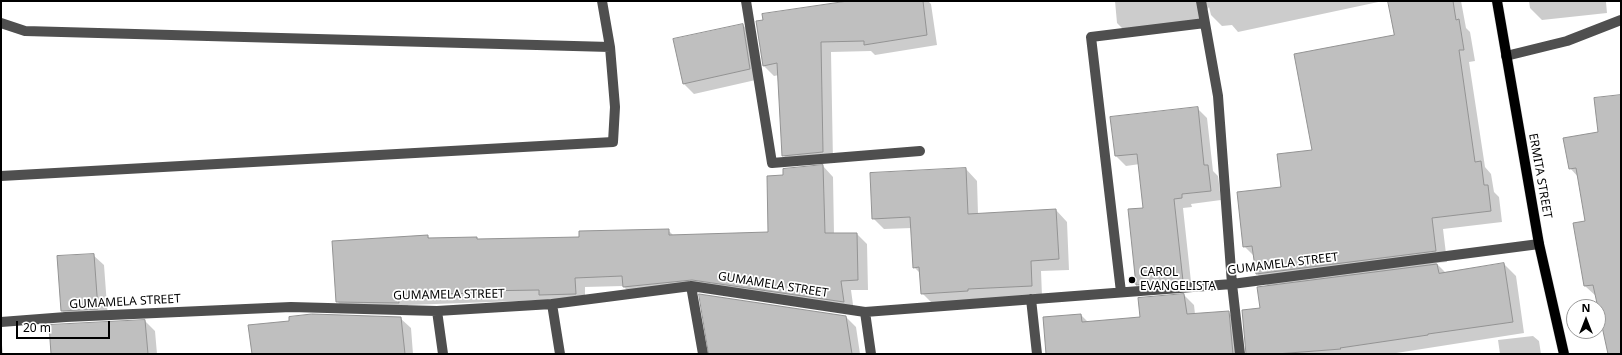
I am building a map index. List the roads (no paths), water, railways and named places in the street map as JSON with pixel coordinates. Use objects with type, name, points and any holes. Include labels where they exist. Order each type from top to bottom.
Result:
[{"type":"main road","name":"ERMITA STREET","points":[[1497,1],[1539,244],[1564,354]]},
{"type":"street","points":[[1,176],[613,142],[615,107],[610,48],[602,1]]},
{"type":"street","points":[[746,1],[772,163],[920,151]]},
{"type":"street","points":[[1200,1],[1218,96],[1232,284],[1240,354]]},
{"type":"street","points":[[1506,56],[1567,41],[1621,20]]},
{"type":"street","points":[[1,23],[25,31],[610,48]]},
{"type":"street","points":[[1120,292],[1091,37],[1205,23]]},
{"type":"street","name":"GUMAMELA STREET","points":[[1,322],[66,317],[291,306],[437,311],[552,304],[691,286],[864,312],[1232,284],[1539,244]]},
{"type":"street","points":[[691,286],[703,354]]},
{"type":"street","points":[[1031,299],[1038,354]]},
{"type":"street","points":[[552,304],[560,354]]},
{"type":"street","points":[[437,311],[443,354]]},
{"type":"street","points":[[864,312],[871,354]]},
{"type":"place","name":"CAROL EVANGELISTA","points":[[1132,280]]}]
